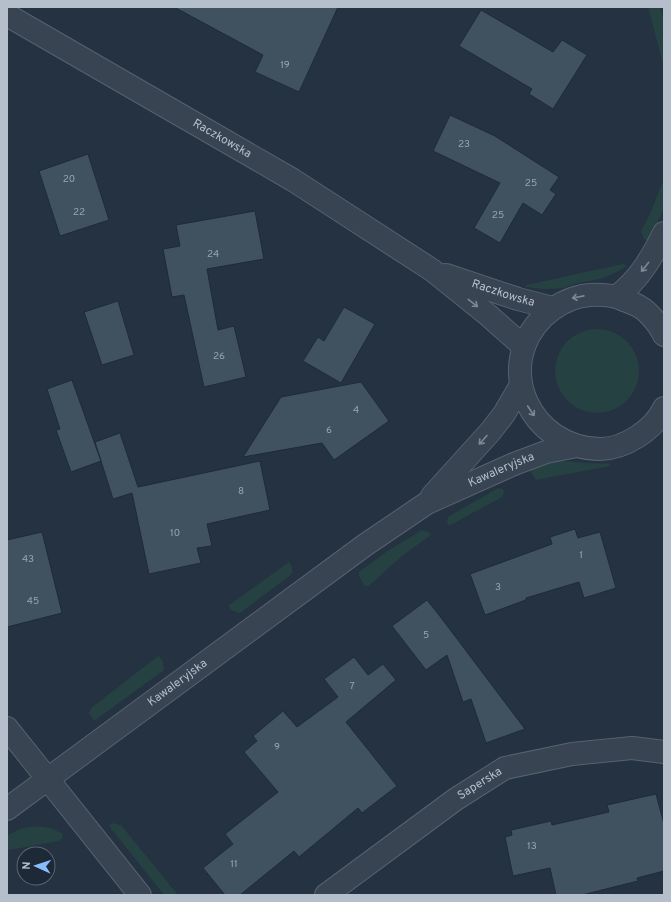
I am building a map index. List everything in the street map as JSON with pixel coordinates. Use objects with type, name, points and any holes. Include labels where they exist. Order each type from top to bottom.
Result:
[{"type":"street","name":"Raczkowska","points":[[7,15],[293,180],[432,270],[488,315],[524,347]]},
{"type":"street","points":[[617,296],[628,288],[650,261],[664,233]]},
{"type":"street","name":"Raczkowska","points":[[432,270],[518,299],[553,308]]},
{"type":"street","points":[[663,327],[642,308],[617,296],[595,294],[573,298],[553,308],[535,325],[524,347],[520,366],[521,385],[528,406],[540,424],[557,438],[578,446],[601,449],[625,444],[655,433],[664,408]]},
{"type":"street","name":"Kawaleryjska","points":[[427,502],[490,432],[504,414],[521,385]]},
{"type":"street","name":"Kawaleryjska","points":[[7,809],[365,545],[427,502],[514,464],[546,452],[578,446]]},
{"type":"street","points":[[7,728],[140,895]]},
{"type":"street","name":"Saperska","points":[[326,895],[456,799],[505,768],[572,754],[632,748],[664,752]]},
{"type":"green space","points":[[648,7],[660,7],[664,20],[664,67]]},
{"type":"green space","points":[[664,179],[664,208],[647,241],[644,239],[641,231],[649,216]]},
{"type":"green space","points":[[623,264],[627,266],[609,275],[598,279],[576,283],[563,288],[545,289],[526,287],[526,285]]},
{"type":"green space","points":[[597,329],[613,332],[627,341],[636,355],[639,371],[636,387],[627,401],[613,410],[597,413],[581,410],[567,401],[558,387],[555,371],[558,355],[567,341],[581,332]]},
{"type":"green space","points":[[554,460],[609,463],[610,466],[536,480],[529,469]]},
{"type":"green space","points":[[498,488],[503,489],[504,493],[502,497],[449,526],[447,521],[449,516]]},
{"type":"green space","points":[[422,530],[429,532],[431,535],[402,556],[369,586],[365,586],[359,576],[359,572],[386,552]]},
{"type":"green space","points":[[289,562],[292,567],[292,574],[240,613],[231,610],[228,606]]},
{"type":"green space","points":[[158,656],[163,661],[164,670],[94,721],[89,713],[91,708]]},
{"type":"green space","points":[[112,823],[121,825],[178,895],[164,895],[109,826]]},
{"type":"green space","points":[[38,826],[51,828],[63,834],[62,838],[59,841],[31,846],[16,846],[16,849],[7,849],[7,836],[30,827]]},
{"type":"building","points":[[174,7],[338,7],[299,92],[255,72],[263,55]]},
{"type":"building","points":[[481,10],[553,52],[562,40],[587,55],[553,109],[529,94],[532,89],[459,46]]},
{"type":"building","points":[[450,115],[495,136],[559,177],[550,190],[556,194],[542,215],[523,203],[500,243],[474,228],[500,183],[433,151]]},
{"type":"building","points":[[88,154],[109,220],[60,236],[39,171]]},
{"type":"building","points":[[255,211],[264,259],[207,269],[218,330],[234,326],[246,377],[204,387],[184,295],[172,297],[163,249],[180,246],[176,225]]},
{"type":"building","points":[[118,301],[134,355],[102,365],[84,312]]},
{"type":"building","points":[[344,307],[375,324],[341,383],[303,361],[318,337],[324,341]]},
{"type":"building","points":[[72,380],[101,461],[71,472],[56,430],[60,429],[47,389]]},
{"type":"building","points":[[361,382],[389,421],[334,460],[322,443],[243,457],[281,397]]},
{"type":"building","points":[[120,433],[138,487],[260,461],[270,510],[207,524],[212,546],[197,548],[201,563],[149,574],[132,493],[113,499],[95,442]]},
{"type":"building","points":[[575,529],[578,538],[600,532],[616,588],[584,598],[579,582],[526,598],[526,600],[485,615],[470,574],[552,544],[550,537]]},
{"type":"building","points":[[42,532],[62,613],[7,627],[7,540]]},
{"type":"building","points":[[427,600],[525,729],[486,743],[471,699],[463,702],[447,655],[426,670],[392,626]]},
{"type":"building","points":[[354,657],[368,675],[383,664],[396,680],[346,722],[397,786],[362,813],[358,808],[299,857],[294,851],[240,895],[225,895],[203,868],[233,844],[225,834],[278,792],[244,752],[257,741],[253,736],[283,711],[297,727],[338,697],[324,679]]},
{"type":"building","points":[[656,794],[664,824],[664,871],[637,878],[638,881],[582,895],[556,895],[550,868],[513,876],[505,837],[512,835],[511,830],[551,821],[552,825],[609,812],[607,805]]}]
